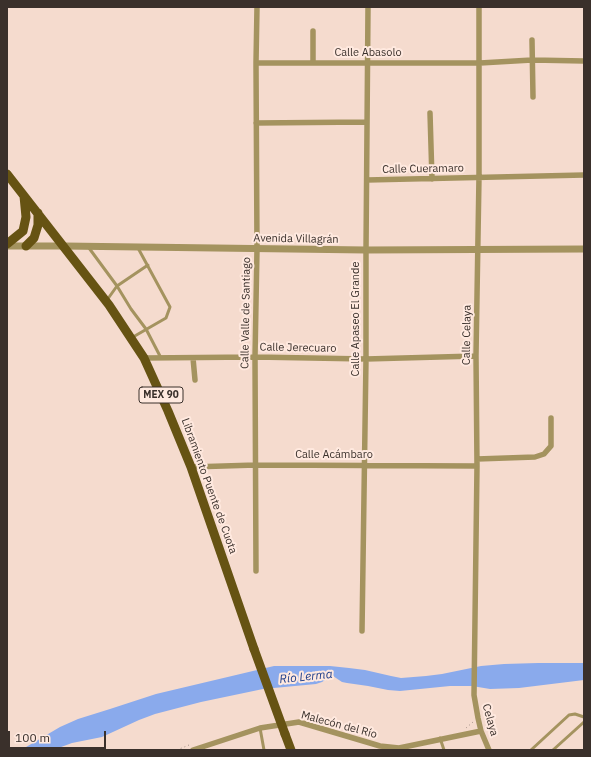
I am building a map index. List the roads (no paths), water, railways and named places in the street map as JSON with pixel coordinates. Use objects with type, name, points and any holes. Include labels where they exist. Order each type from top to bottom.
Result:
[{"type":"main road","name":"Libramiento Puente de Cuota","points":[[7,174],[106,300],[144,358],[168,411],[191,468],[254,650],[291,750]]},
{"type":"main road","points":[[7,245],[23,231],[26,217],[24,196]]},
{"type":"main road","points":[[26,246],[34,238],[38,225],[38,213]]},
{"type":"street","name":"Calle Valle de Santiago","points":[[256,571],[255,357],[257,250],[257,7]]},
{"type":"street","name":"Calle Apaseo El Grande","points":[[362,632],[366,359],[368,7]]},
{"type":"street","name":"Calle Celaya","points":[[475,663],[477,466],[476,356],[480,63],[479,7]]},
{"type":"street","points":[[313,31],[313,63]]},
{"type":"street","points":[[532,40],[533,97]]},
{"type":"street","name":"Calle Abasolo","points":[[256,63],[480,63],[532,60],[584,62]]},
{"type":"street","points":[[430,113],[432,179]]},
{"type":"street","points":[[256,124],[367,122]]},
{"type":"street","name":"Calle Cueramaro","points":[[367,180],[584,175]]},
{"type":"street","name":"Avenida Villagrán","points":[[7,245],[257,250],[584,249]]},
{"type":"street","name":"Calle Jerecuaro","points":[[144,358],[255,357],[366,359],[476,356]]},
{"type":"street","points":[[193,358],[195,380]]},
{"type":"street","points":[[477,459],[535,457],[544,454],[551,446],[551,418]]},
{"type":"street","name":"Calle Acámbaro","points":[[191,468],[256,465],[477,466]]},
{"type":"street","name":"Celaya","points":[[475,663],[474,695],[476,714],[489,750]]},
{"type":"street","name":"Malecón del Río","points":[[193,750],[260,728],[298,722],[380,746],[399,748],[440,738],[481,731]]},
{"type":"lane","points":[[88,246],[146,329],[161,358]]},
{"type":"lane","points":[[131,338],[166,318],[170,307],[138,247]]},
{"type":"lane","points":[[106,300],[117,286],[148,265]]},
{"type":"lane","points":[[531,750],[569,715],[575,714],[584,717]]},
{"type":"lane","points":[[554,750],[584,722]]},
{"type":"lane","points":[[260,728],[264,750]]},
{"type":"lane","points":[[440,738],[444,750]]},
{"type":"water","name":"Río Lerma","points":[[538,663],[584,663],[584,680],[519,688],[490,689],[472,686],[450,686],[400,691],[342,682],[331,676],[316,684],[263,689],[201,702],[155,714],[102,737],[72,743],[53,750],[21,750],[60,727],[78,719],[156,694],[274,666],[330,666],[365,670],[401,678],[442,674],[481,666]]}]
